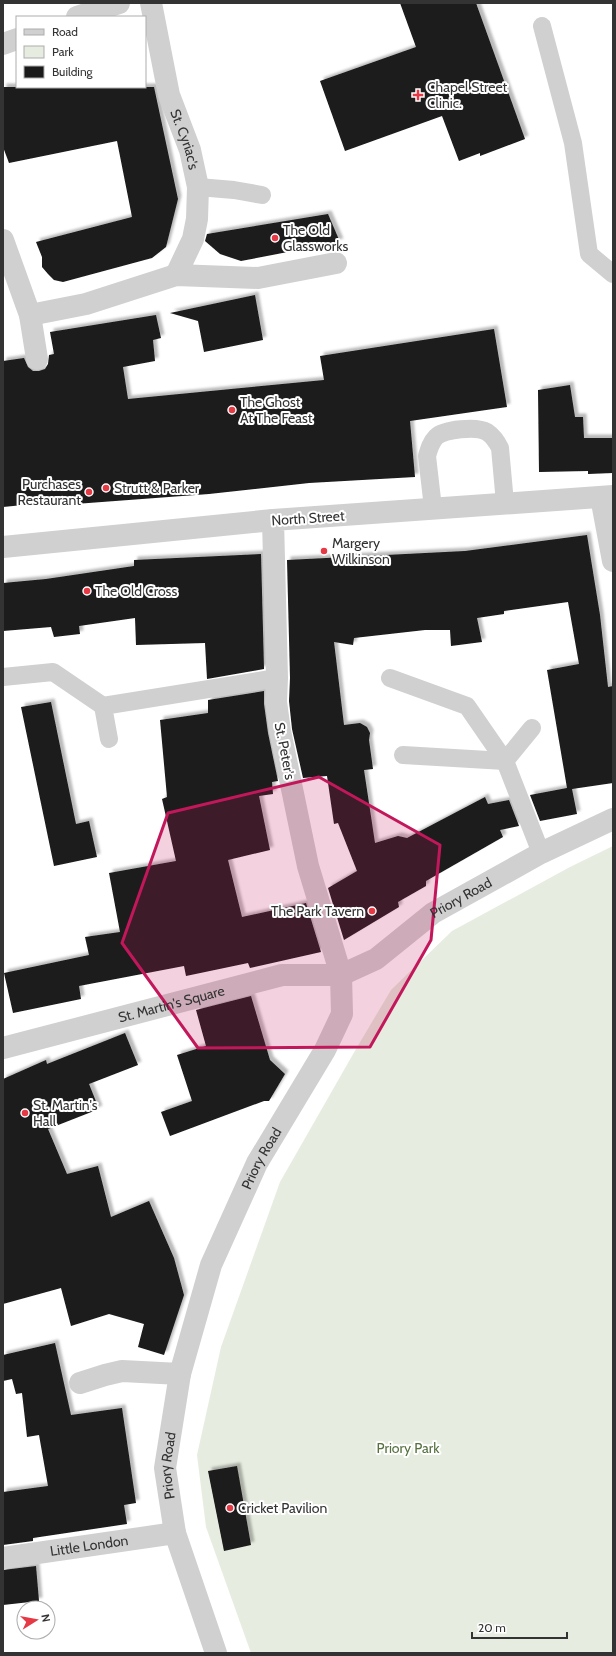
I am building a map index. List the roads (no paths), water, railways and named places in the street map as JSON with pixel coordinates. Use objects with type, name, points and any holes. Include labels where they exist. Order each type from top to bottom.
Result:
[{"type":"street","points":[[81,16],[119,3]]},
{"type":"street","name":"St. Cyriac's","points":[[151,3],[169,95],[190,150],[198,187],[197,219],[192,239],[176,275]]},
{"type":"street","points":[[3,44],[16,39]]},
{"type":"street","points":[[3,240],[30,315],[37,359]]},
{"type":"street","points":[[30,315],[86,304],[176,275],[258,278],[336,263]]},
{"type":"street","points":[[607,496],[613,561]]},
{"type":"street","name":"North Street","points":[[3,547],[273,520],[607,496]]},
{"type":"street","name":"St. Peter's","points":[[273,520],[277,678],[276,702],[280,731],[308,866],[341,975]]},
{"type":"street","name":"Priory Road","points":[[216,1653],[176,1533],[165,1468],[180,1374],[211,1265],[257,1163],[325,1050],[342,1014],[341,975],[376,959],[433,913],[540,853],[613,819]]},
{"type":"street","name":"St. Martin's Square","points":[[3,1048],[282,975],[341,975]]},
{"type":"street","points":[[80,1383],[122,1371],[180,1374]]},
{"type":"street","name":"Little London","points":[[3,1558],[176,1533]]},
{"type":"lane","points":[[542,26],[573,143],[589,254],[613,274]]},
{"type":"lane","points":[[198,187],[234,190],[262,195]]},
{"type":"lane","points":[[432,508],[427,456],[429,448],[437,436],[444,432],[461,429],[478,428],[486,431],[497,441],[500,448],[505,503]]},
{"type":"lane","points":[[3,677],[53,672],[103,706],[277,678]]},
{"type":"lane","points":[[390,678],[467,706],[505,761],[540,853]]},
{"type":"lane","points":[[103,706],[109,739]]},
{"type":"lane","points":[[505,761],[532,728]]},
{"type":"lane","points":[[403,754],[505,761]]},
{"type":"place","name":"Chapel Street Clinic.","points":[[418,95]]},
{"type":"place","name":"The Old Glassworks","points":[[275,238]]},
{"type":"place","name":"The Ghost At The Feast","points":[[232,410]]},
{"type":"place","name":"Strutt & Parker","points":[[106,488]]},
{"type":"place","name":"Purchases Restaurant","points":[[89,492]]},
{"type":"place","name":"Margery Wilkinson","points":[[324,551]]},
{"type":"place","name":"The Old Cross","points":[[87,591]]},
{"type":"place","name":"The Park Tavern","points":[[372,911]]},
{"type":"place","name":"St. Martin's Hall","points":[[25,1113]]},
{"type":"place","name":"Cricket Pavilion","points":[[230,1508]]},
{"type":"park label","name":"Priory Park","points":[[408,1448]]}]
